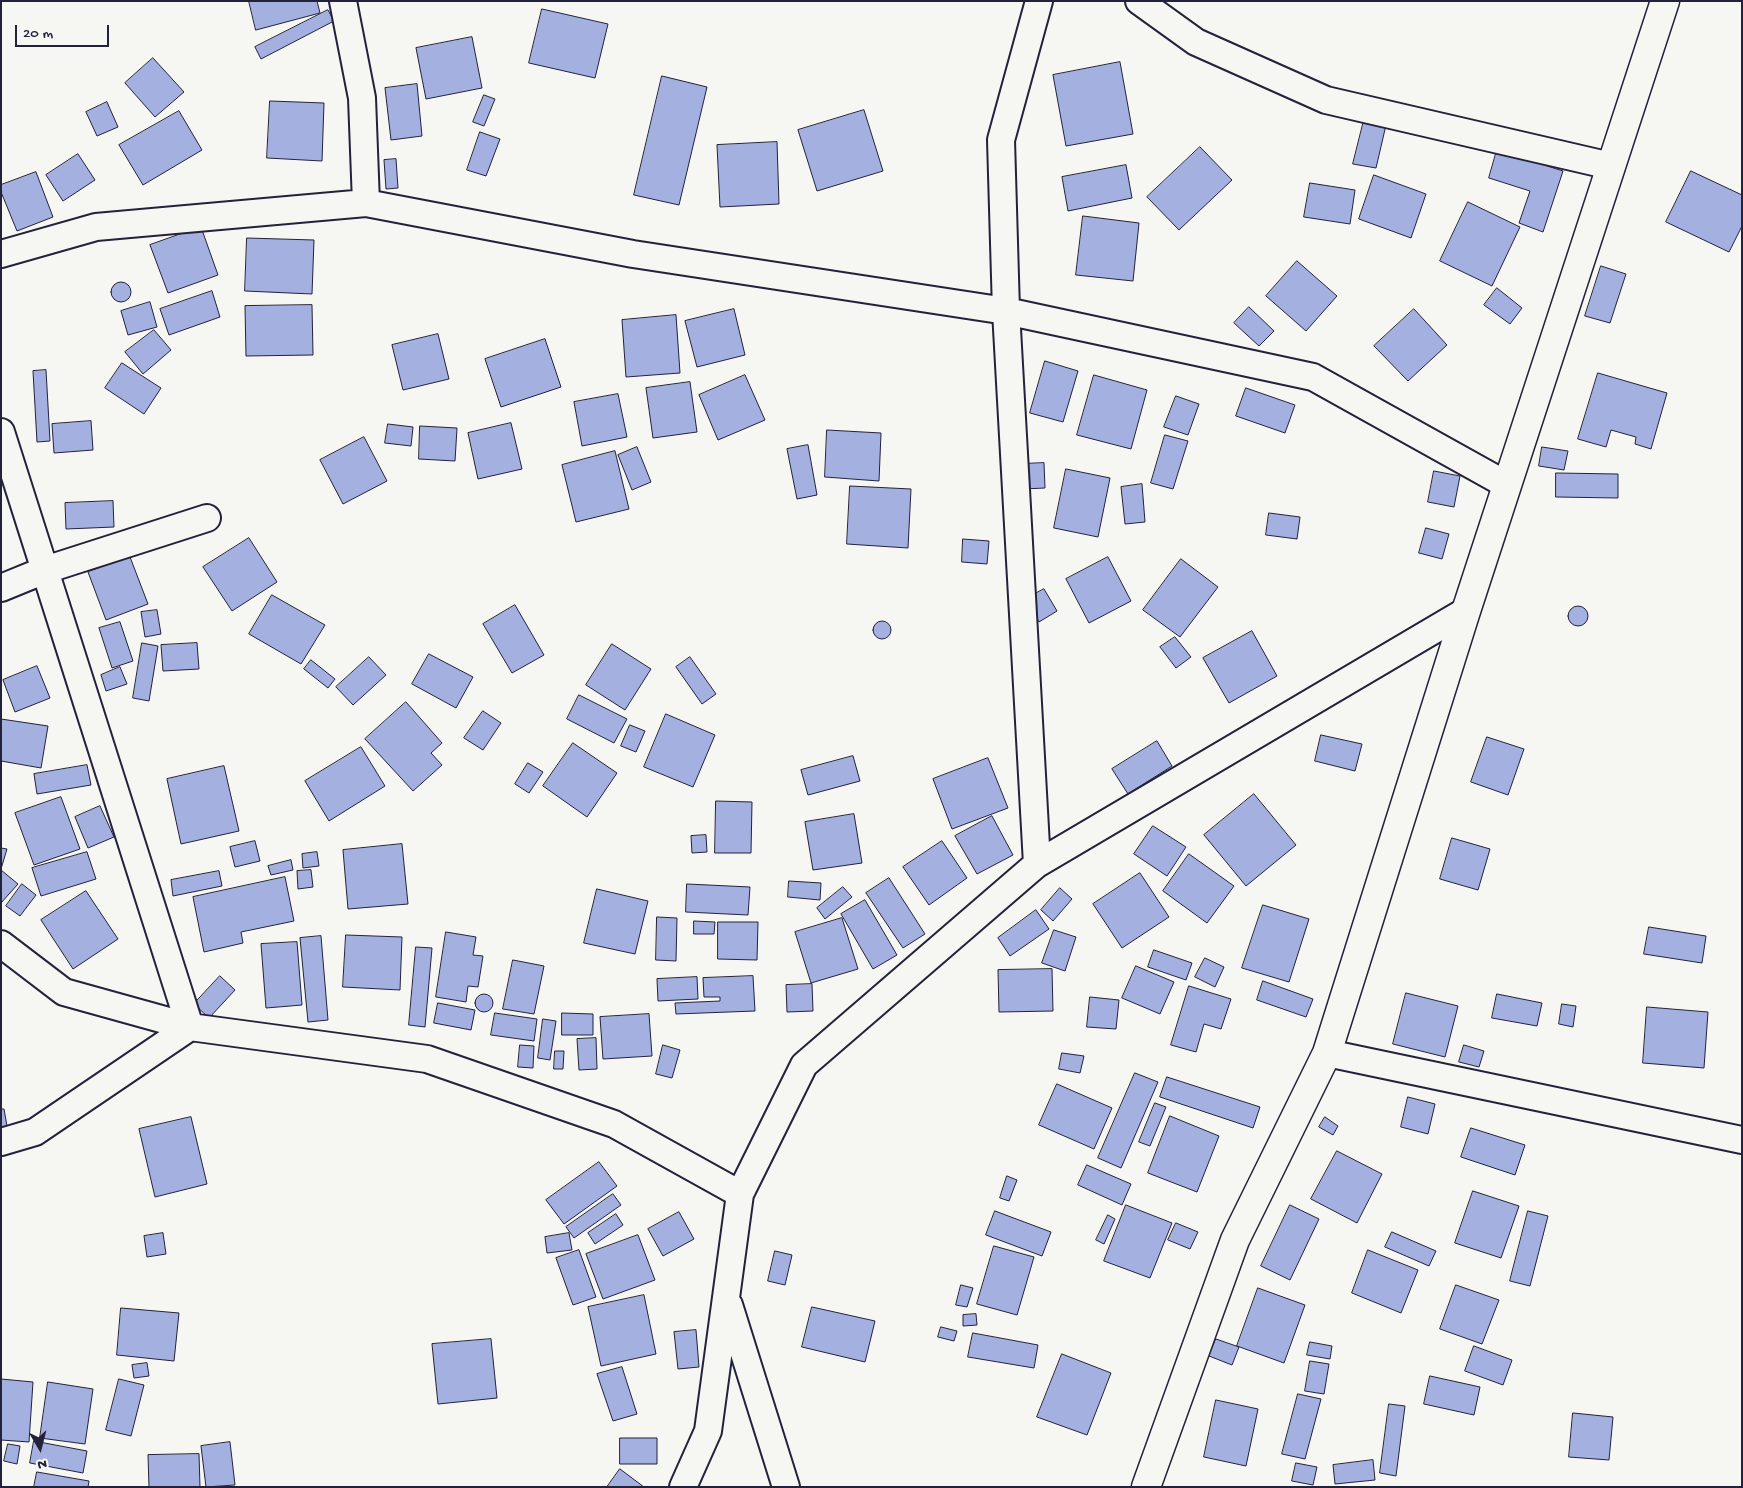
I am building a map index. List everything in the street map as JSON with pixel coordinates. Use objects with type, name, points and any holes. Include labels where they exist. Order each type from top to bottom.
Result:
[{"type":"street","points":[[343,1],[362,98],[366,203]]},
{"type":"street","points":[[1037,864],[1006,311],[1001,140],[1039,1]]},
{"type":"street","points":[[1139,1],[1196,42],[1326,100],[1611,166]]},
{"type":"street","points":[[1146,1487],[1235,1240],[1327,1053],[1466,611],[1664,1]]},
{"type":"street","points":[[1,254],[96,226],[366,203],[633,254],[1006,311],[1313,377],[1507,485]]},
{"type":"street","points":[[1,432],[190,1027]]},
{"type":"street","points":[[1,588],[45,570],[207,518]]},
{"type":"street","points":[[683,1487],[708,1431],[740,1194],[804,1065],[1037,864],[1466,611]]},
{"type":"street","points":[[1,944],[64,992],[190,1027],[427,1059],[614,1124],[740,1194]]},
{"type":"street","points":[[1,1142],[35,1132],[190,1027]]},
{"type":"street","points":[[1327,1053],[1742,1140]]},
{"type":"street","points":[[726,1297],[786,1487]]},
{"type":"building","points":[[249,1],[317,1],[320,13],[256,30]]},
{"type":"building","points":[[542,9],[608,24],[595,78],[529,63]]},
{"type":"building","points":[[328,10],[334,21],[261,59],[255,47]]},
{"type":"building","points":[[472,37],[482,88],[426,99],[416,48]]},
{"type":"building","points":[[153,58],[184,92],[155,117],[125,83]]},
{"type":"building","points":[[1120,62],[1133,134],[1066,146],[1053,75]]},
{"type":"building","points":[[662,76],[707,87],[679,205],[634,195]]},
{"type":"building","points":[[417,84],[422,136],[391,140],[385,88]]},
{"type":"building","points":[[484,95],[495,99],[484,126],[473,122]]},
{"type":"building","points":[[270,101],[324,103],[322,161],[267,158]]},
{"type":"building","points":[[107,102],[118,127],[97,136],[86,112]]},
{"type":"building","points":[[864,110],[883,171],[817,191],[798,130]]},
{"type":"building","points":[[179,111],[202,150],[143,185],[119,145]]},
{"type":"building","points":[[1364,120],[1386,125],[1376,168],[1353,164]]},
{"type":"building","points":[[480,132],[500,139],[486,176],[467,170]]},
{"type":"building","points":[[777,142],[779,204],[720,207],[717,145]]},
{"type":"building","points":[[1200,147],[1232,180],[1179,230],[1147,197]]},
{"type":"building","points":[[1497,150],[1563,171],[1543,232],[1519,223],[1530,191],[1489,178]]},
{"type":"building","points":[[78,154],[95,180],[63,201],[46,175]]},
{"type":"building","points":[[396,159],[398,188],[386,189],[384,160]]},
{"type":"building","points":[[1126,165],[1132,198],[1068,211],[1062,177]]},
{"type":"building","points":[[1691,171],[1742,195],[1742,226],[1729,252],[1666,222]]},
{"type":"building","points":[[36,172],[53,217],[17,231],[1,192],[1,185]]},
{"type":"building","points":[[1374,175],[1426,194],[1411,238],[1359,219]]},
{"type":"building","points":[[1310,183],[1355,190],[1350,224],[1304,217]]},
{"type":"building","points":[[1468,202],[1520,227],[1492,286],[1440,261]]},
{"type":"building","points":[[1083,216],[1139,223],[1133,281],[1076,275]]},
{"type":"building","points":[[201,227],[218,275],[168,293],[150,245]]},
{"type":"building","points":[[247,238],[314,240],[312,294],[245,291]]},
{"type":"building","points":[[1297,261],[1337,296],[1306,331],[1266,296]]},
{"type":"building","points":[[1601,266],[1626,274],[1610,323],[1585,316]]},
{"type":"building","points":[[121,282],[128,285],[131,292],[128,299],[121,302],[114,299],[111,292],[114,285]]},
{"type":"building","points":[[1497,288],[1522,308],[1510,324],[1484,305]]},
{"type":"building","points":[[212,291],[220,317],[169,335],[160,309]]},
{"type":"building","points":[[150,302],[157,327],[128,335],[121,311]]},
{"type":"building","points":[[312,305],[313,355],[246,356],[245,306]]},
{"type":"building","points":[[1249,307],[1274,331],[1259,346],[1234,323]]},
{"type":"building","points":[[734,309],[745,355],[697,367],[685,321]]},
{"type":"building","points":[[1414,309],[1447,345],[1408,381],[1374,346]]},
{"type":"building","points":[[676,315],[680,373],[626,377],[622,320]]},
{"type":"building","points":[[154,330],[171,350],[143,374],[125,352]]},
{"type":"building","points":[[438,334],[449,379],[403,390],[392,345]]},
{"type":"building","points":[[545,339],[561,387],[501,407],[485,359]]},
{"type":"building","points":[[1045,361],[1078,371],[1063,422],[1030,413]]},
{"type":"building","points":[[122,363],[161,388],[144,414],[105,388]]},
{"type":"building","points":[[46,370],[50,441],[37,442],[33,371]]},
{"type":"building","points":[[1598,373],[1667,393],[1651,449],[1635,444],[1636,437],[1611,430],[1606,447],[1578,439]]},
{"type":"building","points":[[745,375],[765,420],[718,440],[699,395]]},
{"type":"building","points":[[1094,375],[1147,390],[1131,449],[1077,435]]},
{"type":"building","points":[[690,382],[697,432],[653,438],[646,388]]},
{"type":"building","points":[[1246,388],[1295,405],[1285,433],[1236,416]]},
{"type":"building","points":[[618,394],[627,437],[582,446],[574,402]]},
{"type":"building","points":[[1176,396],[1199,404],[1188,435],[1164,427]]},
{"type":"building","points":[[91,421],[93,450],[54,453],[52,424]]},
{"type":"building","points":[[511,423],[522,469],[478,479],[468,433]]},
{"type":"building","points":[[388,424],[413,427],[411,446],[385,443]]},
{"type":"building","points":[[420,426],[457,428],[455,461],[419,459]]},
{"type":"building","points":[[827,430],[881,433],[879,481],[825,477]]},
{"type":"building","points":[[1165,435],[1188,441],[1173,489],[1151,483]]},
{"type":"building","points":[[364,437],[387,481],[343,504],[320,460]]},
{"type":"building","points":[[808,445],[817,495],[797,499],[787,449]]},
{"type":"building","points":[[637,447],[651,482],[632,490],[618,455]]},
{"type":"building","points":[[1542,447],[1568,451],[1564,470],[1539,466]]},
{"type":"building","points":[[615,451],[629,509],[576,522],[562,465]]},
{"type":"building","points":[[1044,463],[1045,488],[1023,489],[1022,464]]},
{"type":"building","points":[[1066,469],[1110,478],[1098,537],[1054,528]]},
{"type":"building","points":[[1434,471],[1460,476],[1454,507],[1428,502]]},
{"type":"building","points":[[1556,473],[1618,474],[1618,498],[1556,497]]},
{"type":"building","points":[[1142,484],[1145,522],[1125,524],[1121,487]]},
{"type":"building","points":[[850,486],[911,489],[908,548],[847,544]]},
{"type":"building","points":[[113,501],[114,527],[66,529],[65,503]]},
{"type":"building","points":[[1269,513],[1300,517],[1297,539],[1266,535]]},
{"type":"building","points":[[1426,528],[1449,534],[1442,559],[1419,553]]},
{"type":"building","points":[[249,538],[277,582],[232,611],[203,567]]},
{"type":"building","points":[[963,539],[989,541],[987,564],[962,562]]},
{"type":"building","points":[[130,557],[148,604],[106,620],[88,572]]},
{"type":"building","points":[[1108,557],[1131,601],[1089,623],[1066,579]]},
{"type":"building","points":[[1181,559],[1218,587],[1180,637],[1143,610]]},
{"type":"building","points":[[1044,589],[1057,611],[1039,622],[1026,599]]},
{"type":"building","points":[[272,595],[325,625],[301,664],[249,634]]},
{"type":"building","points":[[515,605],[544,655],[512,673],[483,624]]},
{"type":"building","points":[[1578,606],[1585,609],[1588,616],[1585,623],[1578,626],[1571,623],[1568,616],[1571,609]]},
{"type":"building","points":[[157,610],[161,634],[145,637],[141,612]]},
{"type":"building","points":[[878,621],[886,621],[891,626],[889,637],[878,639],[873,634],[873,626]]},
{"type":"building","points":[[120,622],[133,661],[112,668],[99,628]]},
{"type":"building","points":[[1252,631],[1277,676],[1229,703],[1203,658]]},
{"type":"building","points":[[1175,637],[1191,657],[1176,668],[1160,647]]},
{"type":"building","points":[[142,643],[158,646],[149,701],[133,698]]},
{"type":"building","points":[[197,643],[199,669],[163,671],[161,645]]},
{"type":"building","points":[[612,644],[651,669],[625,710],[586,685]]},
{"type":"building","points":[[429,654],[473,677],[456,708],[412,684]]},
{"type":"building","points":[[369,657],[386,675],[353,705],[336,687]]},
{"type":"building","points":[[690,657],[716,694],[702,704],[676,667]]},
{"type":"building","points":[[311,660],[335,679],[328,688],[304,669]]},
{"type":"building","points":[[37,666],[50,698],[15,712],[3,680]]},
{"type":"building","points":[[120,667],[127,684],[106,691],[101,675]]},
{"type":"building","points":[[579,695],[627,719],[614,743],[567,719]]},
{"type":"building","points":[[406,702],[442,743],[431,753],[442,765],[413,791],[365,739]]},
{"type":"building","points":[[483,711],[501,723],[483,750],[464,738]]},
{"type":"building","points":[[666,714],[715,735],[693,787],[644,767]]},
{"type":"building","points":[[1,719],[48,726],[41,768],[1,761]]},
{"type":"building","points":[[630,725],[645,731],[636,752],[621,746]]},
{"type":"building","points":[[1321,735],[1362,744],[1355,771],[1315,761]]},
{"type":"building","points":[[1487,737],[1524,749],[1508,795],[1471,782]]},
{"type":"building","points":[[1157,741],[1172,766],[1128,794],[1112,769]]},
{"type":"building","points":[[573,743],[617,773],[587,817],[543,786]]},
{"type":"building","points":[[361,747],[385,786],[329,821],[305,781]]},
{"type":"building","points":[[853,756],[860,781],[808,795],[801,770]]},
{"type":"building","points":[[988,758],[1008,808],[952,829],[933,779]]},
{"type":"building","points":[[528,763],[543,772],[529,793],[515,784]]},
{"type":"building","points":[[87,765],[91,785],[37,794],[34,774]]},
{"type":"building","points":[[224,766],[239,831],[181,844],[167,779]]},
{"type":"building","points":[[1254,794],[1296,845],[1246,886],[1204,835]]},
{"type":"building","points":[[61,797],[80,849],[34,865],[15,813]]},
{"type":"building","points":[[716,801],[752,802],[751,853],[715,853]]},
{"type":"building","points":[[100,806],[114,837],[88,848],[75,817]]},
{"type":"building","points":[[854,814],[862,863],[813,870],[805,822]]},
{"type":"building","points":[[992,816],[1013,855],[977,874],[955,836]]},
{"type":"building","points":[[1153,826],[1186,847],[1167,876],[1134,854]]},
{"type":"building","points":[[706,835],[707,852],[692,853],[691,836]]},
{"type":"building","points":[[1452,838],[1490,849],[1478,890],[1440,879]]},
{"type":"building","points":[[255,841],[260,861],[235,867],[230,847]]},
{"type":"building","points":[[942,841],[967,878],[929,905],[903,867]]},
{"type":"building","points":[[402,844],[408,904],[348,909],[343,850]]},
{"type":"building","points":[[1,848],[7,849],[1,869]]},
{"type":"building","points":[[87,852],[96,879],[41,896],[32,868]]},
{"type":"building","points":[[317,852],[319,866],[303,868],[302,854]]},
{"type":"building","points":[[1189,854],[1234,886],[1207,923],[1163,891]]},
{"type":"building","points":[[291,860],[293,870],[271,875],[268,866]]},
{"type":"building","points":[[1,870],[18,884],[1,903]]},
{"type":"building","points":[[311,870],[313,887],[298,889],[297,871]]},
{"type":"building","points":[[219,871],[222,886],[173,896],[171,880]]},
{"type":"building","points":[[1140,873],[1169,917],[1122,948],[1093,904]]},
{"type":"building","points":[[285,877],[294,921],[241,932],[243,943],[204,952],[193,897]]},
{"type":"building","points":[[889,878],[925,934],[903,948],[866,893]]},
{"type":"building","points":[[789,881],[821,883],[820,900],[788,897]]},
{"type":"building","points":[[22,884],[36,895],[20,916],[6,906]]},
{"type":"building","points":[[687,884],[750,887],[748,915],[686,912]]},
{"type":"building","points":[[843,887],[852,897],[825,919],[817,908]]},
{"type":"building","points":[[1060,888],[1072,899],[1053,921],[1041,910]]},
{"type":"building","points":[[597,889],[648,901],[635,954],[584,943]]},
{"type":"building","points":[[86,891],[118,939],[73,969],[41,920]]},
{"type":"building","points":[[865,900],[897,955],[873,969],[841,914]]},
{"type":"building","points":[[1263,905],[1309,919],[1289,982],[1242,968]]},
{"type":"building","points":[[1036,910],[1049,929],[1010,956],[998,938]]},
{"type":"building","points":[[657,917],[677,918],[676,961],[656,960]]},
{"type":"building","points":[[842,918],[858,969],[811,983],[795,932]]},
{"type":"building","points":[[694,921],[715,922],[714,934],[694,934]]},
{"type":"building","points":[[718,922],[758,922],[757,960],[718,959]]},
{"type":"building","points":[[1649,927],[1706,936],[1702,963],[1644,954]]},
{"type":"building","points":[[1054,930],[1076,937],[1065,971],[1042,963]]},
{"type":"building","points":[[446,932],[476,937],[473,955],[483,956],[478,987],[468,986],[466,1002],[436,997]]},
{"type":"building","points":[[346,935],[402,937],[400,990],[343,987]]},
{"type":"building","points":[[321,936],[328,1020],[308,1022],[300,938]]},
{"type":"building","points":[[297,942],[302,1005],[266,1008],[261,944]]},
{"type":"building","points":[[416,947],[432,948],[425,1027],[409,1025]]},
{"type":"building","points":[[1154,950],[1192,963],[1186,980],[1148,967]]},
{"type":"building","points":[[1205,958],[1224,967],[1215,987],[1195,977]]},
{"type":"building","points":[[513,960],[544,966],[534,1014],[503,1009]]},
{"type":"building","points":[[1136,966],[1174,982],[1160,1014],[1122,998]]},
{"type":"building","points":[[1052,969],[1053,1011],[999,1012],[998,970]]},
{"type":"building","points":[[220,976],[235,990],[209,1018],[194,1004]]},
{"type":"building","points":[[753,976],[755,1011],[676,1014],[675,1003],[720,1001],[720,997],[704,997],[703,978]]},
{"type":"building","points":[[697,977],[698,999],[658,1001],[657,979]]},
{"type":"building","points":[[1263,981],[1313,999],[1306,1017],[1257,1000]]},
{"type":"building","points":[[812,984],[813,1011],[787,1012],[786,985]]},
{"type":"building","points":[[1189,986],[1231,999],[1221,1029],[1204,1024],[1196,1052],[1171,1045]]},
{"type":"building","points":[[1406,993],[1458,1006],[1445,1057],[1393,1044]]},
{"type":"building","points":[[480,994],[488,994],[493,999],[491,1010],[480,1012],[475,1007],[475,999]]},
{"type":"building","points":[[1497,994],[1542,1003],[1537,1026],[1492,1018]]},
{"type":"building","points":[[1090,997],[1119,1000],[1116,1029],[1087,1027]]},
{"type":"building","points":[[438,1003],[475,1010],[471,1030],[434,1023]]},
{"type":"building","points":[[1562,1004],[1576,1006],[1573,1027],[1559,1024]]},
{"type":"building","points":[[1647,1007],[1708,1012],[1704,1068],[1643,1063]]},
{"type":"building","points":[[495,1013],[537,1019],[534,1041],[491,1035]]},
{"type":"building","points":[[562,1013],[593,1014],[593,1035],[562,1035]]},
{"type":"building","points":[[649,1014],[652,1056],[603,1059],[600,1017]]},
{"type":"building","points":[[543,1019],[556,1021],[550,1060],[538,1058]]},
{"type":"building","points":[[596,1038],[597,1069],[579,1070],[577,1039]]},
{"type":"building","points":[[520,1045],[534,1046],[533,1068],[518,1067]]},
{"type":"building","points":[[663,1045],[680,1050],[672,1078],[656,1074]]},
{"type":"building","points":[[1464,1045],[1484,1051],[1479,1067],[1459,1062]]},
{"type":"building","points":[[555,1051],[564,1051],[563,1069],[554,1069]]},
{"type":"building","points":[[1062,1053],[1084,1056],[1080,1073],[1059,1069]]},
{"type":"building","points":[[1135,1073],[1158,1082],[1121,1168],[1098,1158]]},
{"type":"building","points":[[1167,1077],[1260,1107],[1253,1128],[1160,1097]]},
{"type":"building","points":[[1057,1084],[1112,1108],[1094,1149],[1039,1125]]},
{"type":"building","points":[[1408,1097],[1435,1104],[1428,1134],[1401,1127]]},
{"type":"building","points":[[1155,1103],[1166,1107],[1150,1146],[1139,1142]]},
{"type":"building","points":[[1,1109],[4,1109],[7,1126],[1,1127]]},
{"type":"building","points":[[1170,1116],[1219,1136],[1197,1192],[1148,1173]]},
{"type":"building","points":[[191,1117],[207,1184],[155,1197],[139,1129]]},
{"type":"building","points":[[1325,1117],[1338,1126],[1333,1135],[1319,1127]]},
{"type":"building","points":[[1471,1128],[1525,1145],[1515,1175],[1461,1157]]},
{"type":"building","points":[[1337,1151],[1382,1174],[1357,1223],[1311,1199]]},
{"type":"building","points":[[599,1162],[617,1186],[564,1224],[546,1200]]},
{"type":"building","points":[[1087,1165],[1131,1184],[1122,1205],[1078,1185]]},
{"type":"building","points":[[1007,1176],[1017,1180],[1009,1201],[1000,1198]]},
{"type":"building","points":[[1473,1191],[1519,1206],[1501,1258],[1455,1243]]},
{"type":"building","points":[[613,1194],[621,1205],[574,1238],[566,1227]]},
{"type":"building","points":[[1126,1205],[1172,1223],[1150,1278],[1104,1261]]},
{"type":"building","points":[[1290,1205],[1319,1219],[1290,1280],[1261,1266]]},
{"type":"building","points":[[995,1211],[1051,1232],[1042,1256],[986,1235]]},
{"type":"building","points":[[1528,1211],[1548,1216],[1530,1286],[1510,1281]]},
{"type":"building","points":[[679,1212],[694,1239],[663,1256],[648,1229]]},
{"type":"building","points":[[616,1214],[623,1225],[595,1244],[588,1233]]},
{"type":"building","points":[[1108,1215],[1115,1219],[1104,1244],[1096,1240]]},
{"type":"building","points":[[1176,1223],[1198,1232],[1190,1249],[1168,1240]]},
{"type":"building","points":[[1392,1232],[1436,1251],[1429,1266],[1385,1247]]},
{"type":"building","points":[[163,1233],[166,1254],[147,1257],[144,1236]]},
{"type":"building","points":[[569,1233],[572,1250],[547,1253],[545,1237]]},
{"type":"building","points":[[638,1235],[655,1280],[603,1299],[586,1254]]},
{"type":"building","points":[[994,1246],[1034,1257],[1017,1315],[977,1304]]},
{"type":"building","points":[[579,1250],[596,1297],[573,1305],[556,1258]]},
{"type":"building","points":[[1368,1250],[1418,1270],[1401,1313],[1352,1293]]},
{"type":"building","points":[[775,1251],[792,1255],[785,1285],[768,1281]]},
{"type":"building","points":[[961,1285],[973,1288],[967,1307],[956,1305]]},
{"type":"building","points":[[1456,1285],[1499,1300],[1482,1344],[1440,1329]]},
{"type":"building","points":[[1258,1288],[1305,1305],[1284,1363],[1237,1346]]},
{"type":"building","points":[[644,1295],[656,1354],[601,1366],[588,1307]]},
{"type":"building","points":[[812,1307],[875,1321],[865,1362],[802,1347]]},
{"type":"building","points":[[121,1308],[179,1313],[174,1361],[117,1355]]},
{"type":"building","points":[[976,1314],[977,1325],[963,1326],[963,1315]]},
{"type":"building","points":[[941,1327],[957,1331],[954,1341],[938,1337]]},
{"type":"building","points":[[696,1330],[699,1367],[678,1369],[674,1332]]},
{"type":"building","points":[[973,1333],[1038,1345],[1034,1368],[968,1357]]},
{"type":"building","points":[[491,1339],[497,1398],[438,1404],[432,1344]]},
{"type":"building","points":[[1216,1339],[1239,1347],[1232,1365],[1209,1356]]},
{"type":"building","points":[[1310,1342],[1332,1346],[1330,1359],[1307,1355]]},
{"type":"building","points":[[1474,1346],[1512,1360],[1503,1385],[1465,1371]]},
{"type":"building","points":[[1062,1354],[1111,1373],[1087,1435],[1037,1417]]},
{"type":"building","points":[[1310,1361],[1329,1364],[1324,1394],[1305,1391]]},
{"type":"building","points":[[147,1363],[149,1376],[134,1378],[132,1365]]},
{"type":"building","points":[[622,1367],[637,1414],[613,1421],[597,1374]]},
{"type":"building","points":[[1430,1376],[1480,1387],[1474,1415],[1424,1404]]},
{"type":"building","points":[[1,1379],[33,1382],[29,1442],[1,1440]]},
{"type":"building","points":[[119,1379],[144,1385],[131,1436],[106,1430]]},
{"type":"building","points":[[48,1382],[93,1389],[85,1444],[40,1438]]},
{"type":"building","points":[[1298,1394],[1321,1399],[1305,1459],[1282,1454]]},
{"type":"building","points":[[1216,1400],[1258,1409],[1246,1466],[1204,1457]]},
{"type":"building","points":[[1389,1404],[1405,1406],[1396,1476],[1380,1473]]},
{"type":"building","points":[[1573,1413],[1613,1417],[1609,1460],[1569,1457]]},
{"type":"building","points":[[620,1438],[657,1438],[657,1464],[620,1464]]},
{"type":"building","points":[[34,1441],[87,1451],[83,1473],[30,1463]]},
{"type":"building","points":[[230,1442],[235,1485],[206,1487],[201,1446]]},
{"type":"building","points":[[8,1444],[20,1446],[17,1464],[4,1461]]},
{"type":"building","points":[[199,1454],[200,1487],[149,1487],[148,1455]]},
{"type":"building","points":[[1373,1460],[1375,1480],[1335,1484],[1333,1465]]},
{"type":"building","points":[[1296,1463],[1317,1467],[1313,1485],[1292,1481]]},
{"type":"building","points":[[620,1469],[644,1487],[607,1487]]},
{"type":"building","points":[[37,1472],[89,1481],[88,1487],[34,1487]]}]
